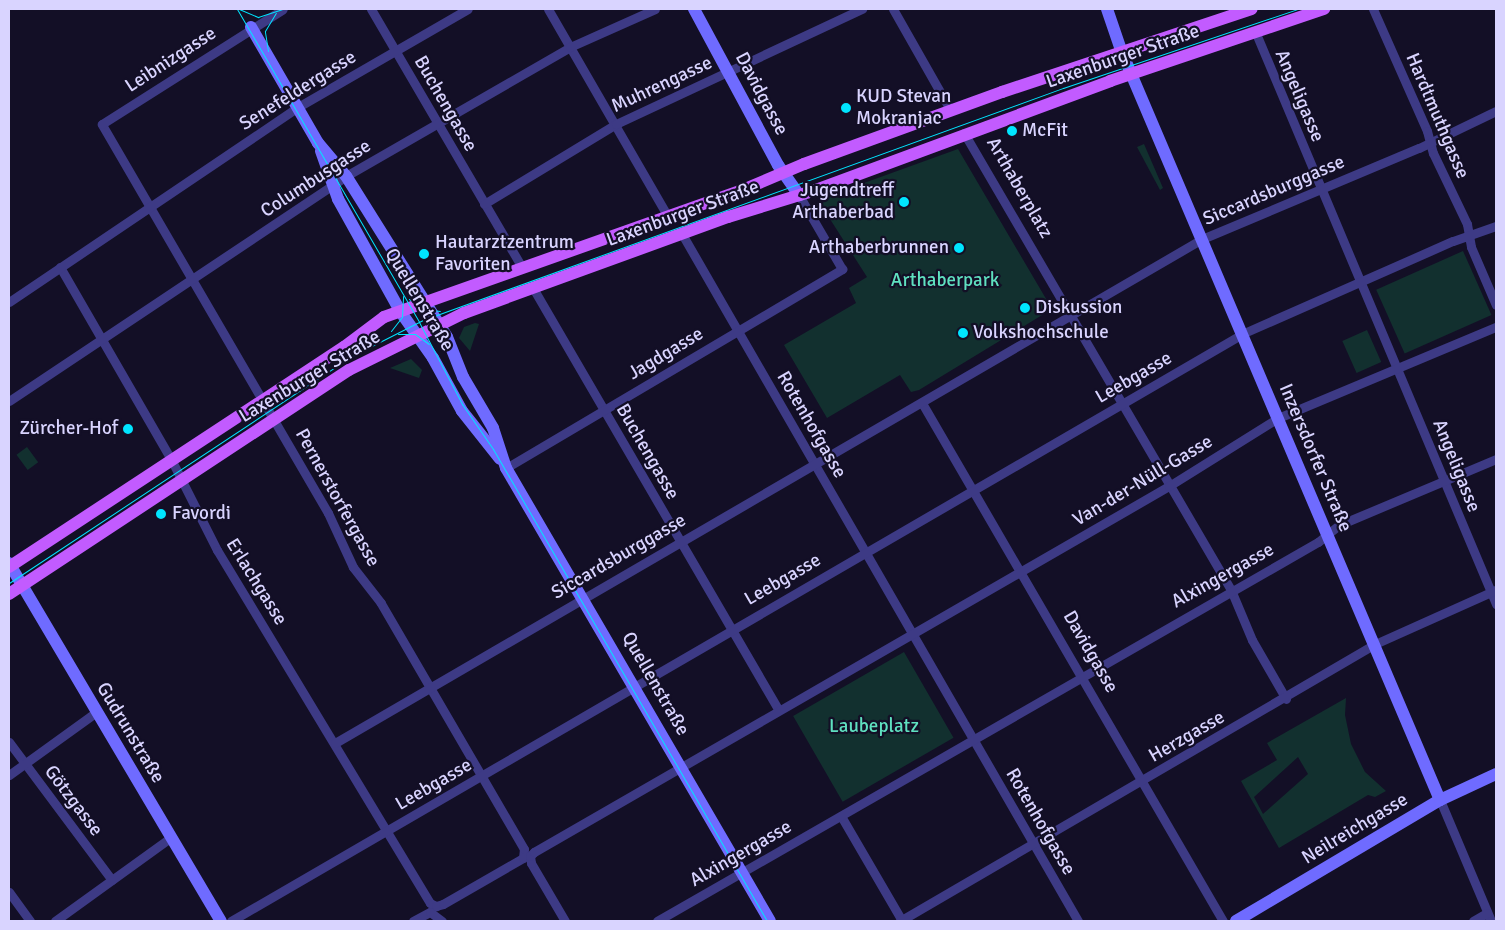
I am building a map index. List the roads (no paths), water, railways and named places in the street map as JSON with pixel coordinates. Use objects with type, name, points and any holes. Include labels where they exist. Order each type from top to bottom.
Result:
[{"type":"main road","name":"Laxenburger Straße","points":[[951,111],[1121,50],[1247,9]]},
{"type":"main road","name":"Laxenburger Straße","points":[[964,133],[1132,73],[1324,9]]},
{"type":"main road","points":[[782,172],[951,111]]},
{"type":"main road","name":"Arthaberplatz","points":[[799,195],[964,133]]},
{"type":"main road","name":"Laxenburger Straße","points":[[9,565],[172,461],[370,326],[423,302],[522,266],[668,217],[782,172]]},
{"type":"main road","name":"Laxenburger Straße","points":[[9,594],[356,367],[438,325],[682,234],[799,195]]},
{"type":"street","name":"Leibnizgasse","points":[[102,124],[251,27],[283,9]]},
{"type":"street","name":"Buchengasse","points":[[371,9],[437,125],[522,266]]},
{"type":"street","name":"Senefeldergasse","points":[[60,267],[151,208],[298,107],[468,9]]},
{"type":"street","points":[[548,9],[668,217]]},
{"type":"street","name":"Columbusgasse","points":[[9,401],[346,176],[570,47],[655,9]]},
{"type":"street","name":"Davidgasse","points":[[694,9],[782,172],[799,195]]},
{"type":"street","name":"Muhrengasse","points":[[484,204],[616,124],[862,9]]},
{"type":"street","points":[[893,9],[951,111]]},
{"type":"street","name":"Inzersdorfer Straße","points":[[1107,9],[1121,50],[1244,333],[1327,535],[1375,644],[1489,917]]},
{"type":"street","name":"Hardtmuthgasse","points":[[1373,9],[1467,224],[1469,236],[1496,305]]},
{"type":"street","name":"Quellenstraße","points":[[251,27],[318,143],[332,185],[400,311],[416,337],[433,358],[462,411],[506,467],[770,921]]},
{"type":"street","name":"Angeligasse","points":[[1254,31],[1445,482],[1494,591],[1496,604]]},
{"type":"street","name":"Siccardsburggasse","points":[[1070,314],[1202,239],[1320,190],[1496,111]]},
{"type":"street","name":"Pernerstorfergasse","points":[[102,124],[328,512],[344,551],[381,603],[565,921]]},
{"type":"street","name":"Arthaberplatz","points":[[964,133],[1231,590],[1252,640],[1286,699]]},
{"type":"street","name":"Quellenstraße","points":[[318,143],[346,176],[438,325],[493,428],[506,467]]},
{"type":"street","name":"Jagdgasse","points":[[506,467],[842,269],[799,195]]},
{"type":"street","points":[[1469,236],[1496,226]]},
{"type":"street","name":"Rotenhofgasse","points":[[682,234],[911,633]]},
{"type":"street","name":"Leebgasse","points":[[231,921],[635,687],[730,628],[972,491],[1244,333],[1469,236]]},
{"type":"street","points":[[9,302],[60,267]]},
{"type":"street","name":"Erlachgasse","points":[[60,267],[172,461],[180,481],[218,552],[430,902],[436,906],[528,855]]},
{"type":"street","name":"Buchengasse","points":[[533,288],[779,710]]},
{"type":"street","points":[[922,403],[1070,314]]},
{"type":"street","name":"Van-der-Nüll-Gasse","points":[[911,633],[1169,486],[1278,418],[1496,326]]},
{"type":"street","name":"Davidgasse","points":[[922,403],[972,491],[1082,675],[1141,782],[1223,921]]},
{"type":"street","name":"Siccardsburggasse","points":[[335,743],[583,597],[922,403]]},
{"type":"street","name":"Alxingergasse","points":[[974,738],[1327,535],[1339,526],[1496,459]]},
{"type":"street","name":"Gudrunstraße","points":[[9,565],[95,713],[221,921]]},
{"type":"street","name":"Herzgasse","points":[[901,921],[1286,699],[1375,644],[1494,591]]},
{"type":"street","points":[[528,855],[911,633],[974,738],[841,816],[901,921]]},
{"type":"street","points":[[9,776],[95,713]]},
{"type":"street","name":"Rotenhofgasse","points":[[974,738],[1078,921]]},
{"type":"street","name":"Götzgasse","points":[[9,742],[112,880]]},
{"type":"street","name":"Neilreichgasse","points":[[1236,921],[1440,800],[1496,774]]},
{"type":"street","name":"Alxingergasse","points":[[657,921],[841,816]]},
{"type":"street","points":[[55,921],[170,838]]},
{"type":"street","points":[[9,892],[30,921]]},
{"type":"street","points":[[413,921],[430,912],[442,921]]},
{"type":"street","points":[[1473,921],[1489,917]]},
{"type":"tram line","points":[[237,9],[419,322],[462,404],[493,449],[767,921]]},
{"type":"tram line","points":[[239,9],[258,17],[282,9]]},
{"type":"tram line","points":[[9,583],[352,356],[423,320],[1063,88],[1298,9]]},
{"type":"tram line","points":[[268,51],[265,31],[276,13]]},
{"type":"tram line","points":[[391,331],[402,317],[403,296]]},
{"type":"tram line","points":[[409,299],[424,309],[440,311]]},
{"type":"tram line","points":[[398,334],[415,334],[429,344]]},
{"type":"place","name":"KUD Stevan Mokranjac","points":[[846,108]]},
{"type":"place","name":"McFit","points":[[1012,131]]},
{"type":"place","name":"Jugendtreff Arthaberbad","points":[[904,202]]},
{"type":"place","name":"Arthaberbrunnen","points":[[959,248]]},
{"type":"place","name":"Hautarztzentrum Favoriten","points":[[424,254]]},
{"type":"place","name":"Diskussion","points":[[1025,308]]},
{"type":"place","name":"Volkshochschule","points":[[963,333]]},
{"type":"place","name":"Zürcher-Hof","points":[[128,429]]},
{"type":"place","name":"Favordi","points":[[161,514]]},
{"type":"park label","name":"Arthaberpark","points":[[945,281]]},
{"type":"park label","name":"Laubeplatz","points":[[874,727]]}]
